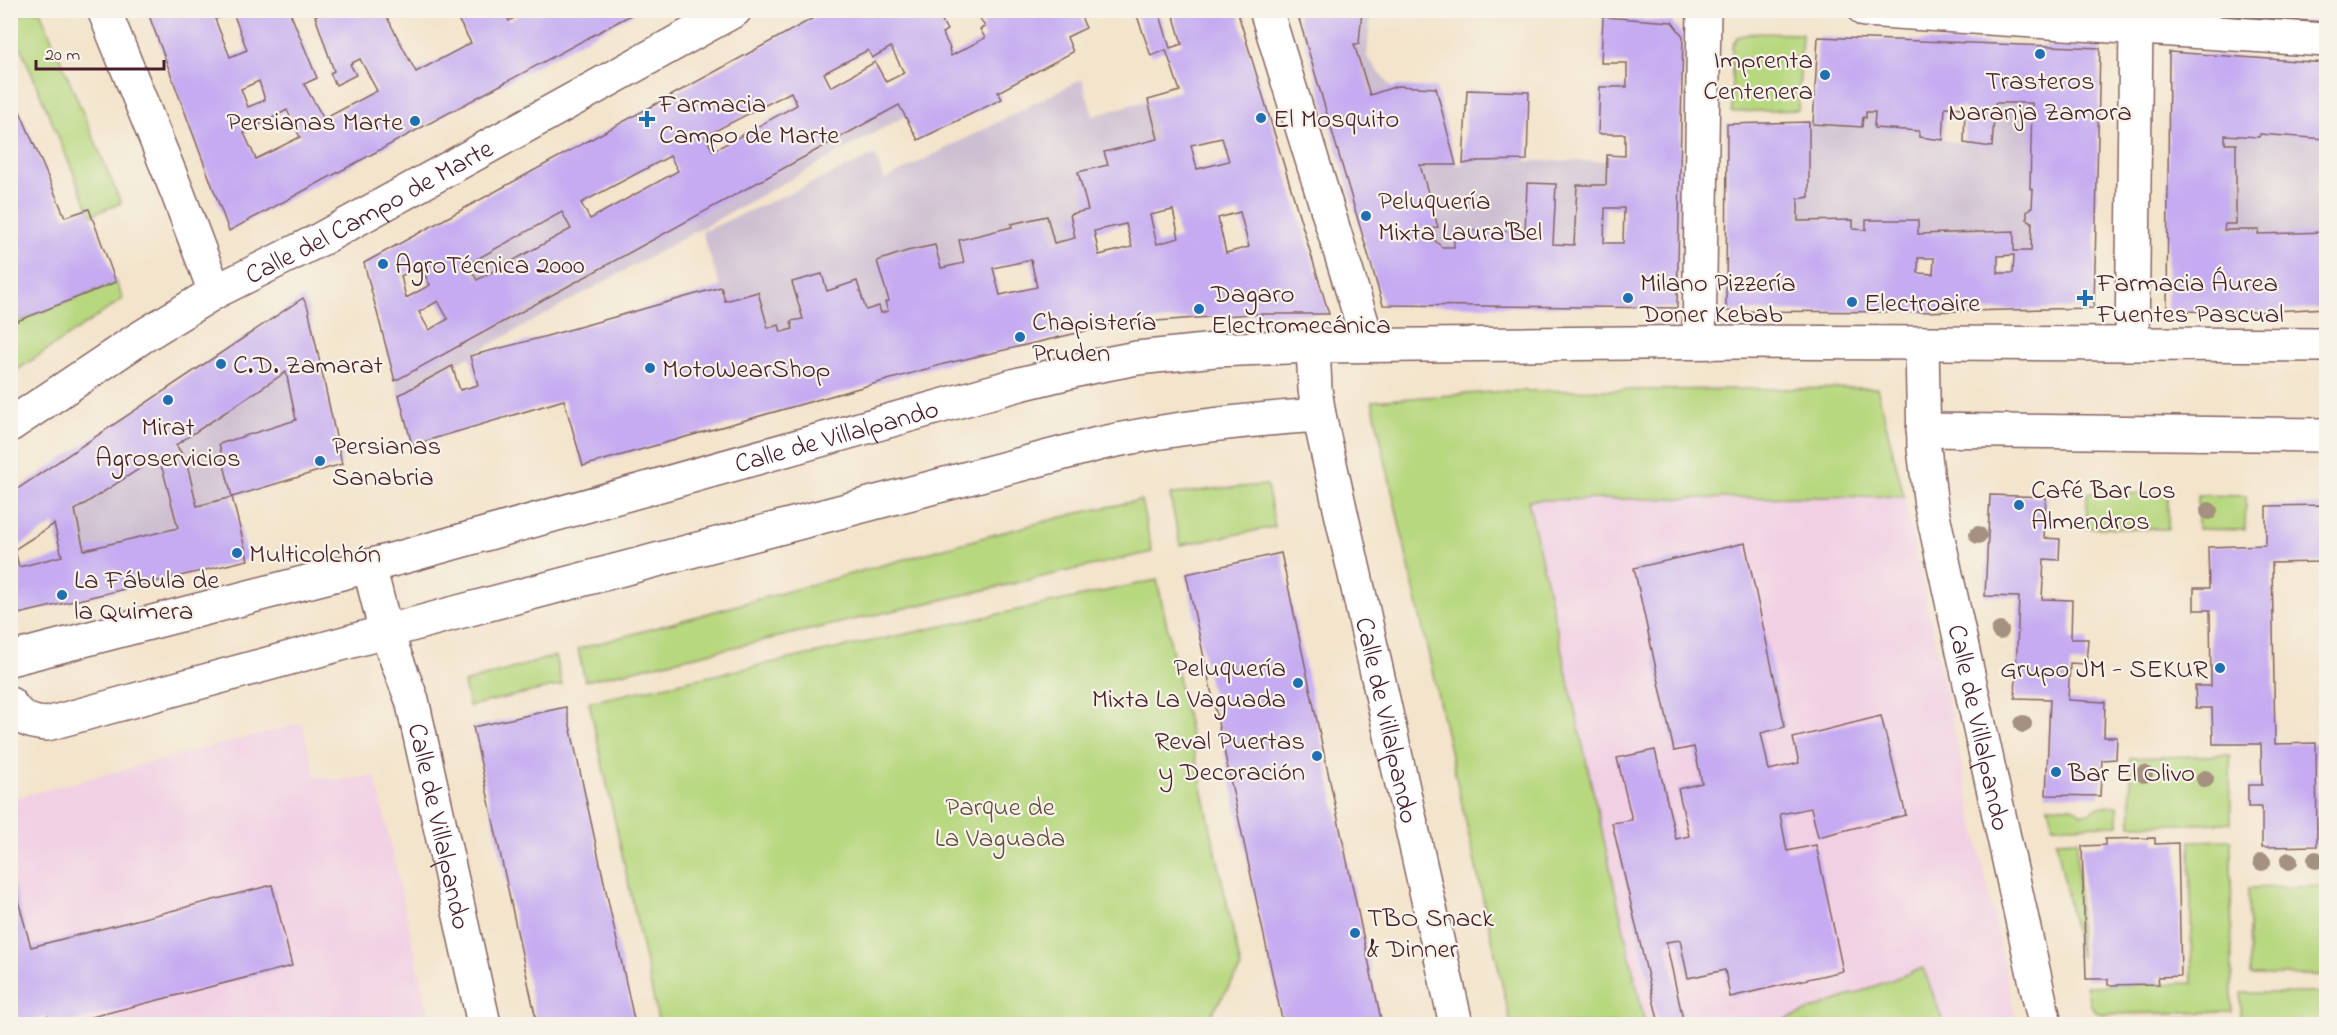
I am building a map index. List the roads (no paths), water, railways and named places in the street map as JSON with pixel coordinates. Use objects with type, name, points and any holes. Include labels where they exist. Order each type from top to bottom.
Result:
[{"type":"street","points":[[104,10],[215,292]]},
{"type":"street","name":"Calle del Campo de Marte","points":[[10,425],[134,342],[215,292],[321,238],[735,10]]},
{"type":"street","points":[[1266,10],[1369,345]]},
{"type":"street","points":[[1699,342],[1704,10]]},
{"type":"street","points":[[1865,10],[2326,40]]},
{"type":"street","points":[[2132,343],[2136,27]]},
{"type":"street","name":"Calle de Villalpando","points":[[10,659],[369,566],[1090,367],[1173,353],[1313,346],[1699,342],[2326,345]]},
{"type":"street","name":"Calle de Villalpando","points":[[1922,343],[1923,430],[1931,506],[2045,1024]]},
{"type":"street","name":"Calle de Villalpando","points":[[1313,346],[1319,416],[1456,1024]]},
{"type":"street","points":[[10,704],[24,720],[47,724],[1098,444],[1209,424],[1319,416]]},
{"type":"street","points":[[1923,430],[2326,435]]},
{"type":"street","name":"Calle de Villalpando","points":[[369,566],[386,632],[415,710],[484,1024]]},
{"type":"place","name":"Trasteros Naranja Zamora","points":[[2040,54]]},
{"type":"place","name":"Imprenta Centenera","points":[[1825,75]]},
{"type":"place","name":"El Mosquito","points":[[1261,118]]},
{"type":"place","name":"Farmacia Campo de Marte","points":[[647,119]]},
{"type":"place","name":"Persianas Marte","points":[[415,121]]},
{"type":"place","name":"Peluquería Mixta Laura'Bel","points":[[1366,216]]},
{"type":"place","name":"AgroTécnica 2000","points":[[383,264]]},
{"type":"place","name":"Milano Pizzería Doner Kebab","points":[[1628,298]]},
{"type":"place","name":"Farmacia Áurea Fuentes Pascual","points":[[2085,298]]},
{"type":"place","name":"Electroaire","points":[[1852,302]]},
{"type":"place","name":"Dagaro Electromecánica","points":[[1199,309]]},
{"type":"place","name":"Chapistería Pruden","points":[[1020,337]]},
{"type":"place","name":"C.D. Zamarat","points":[[221,364]]},
{"type":"place","name":"MotoWearShop","points":[[650,368]]},
{"type":"place","name":"Mirat Agroservicios","points":[[168,400]]},
{"type":"place","name":"Persianas Sanabria","points":[[320,461]]},
{"type":"place","name":"Café Bar Los Almendros","points":[[2019,505]]},
{"type":"place","name":"Multicolchón","points":[[237,553]]},
{"type":"place","name":"La Fábula de la Quimera","points":[[62,595]]},
{"type":"place","name":"Grupo JM - SEKUR","points":[[2220,668]]},
{"type":"place","name":"Peluquería Mixta La Vaguada","points":[[1298,683]]},
{"type":"place","name":"Reval Puertas y Decoración","points":[[1317,756]]},
{"type":"place","name":"Bar El Olivo","points":[[2056,772]]},
{"type":"place","name":"TBO Snack & Dinner","points":[[1355,933]]},
{"type":"park label","name":"Parque de La Vaguada","points":[[1000,822]]}]
